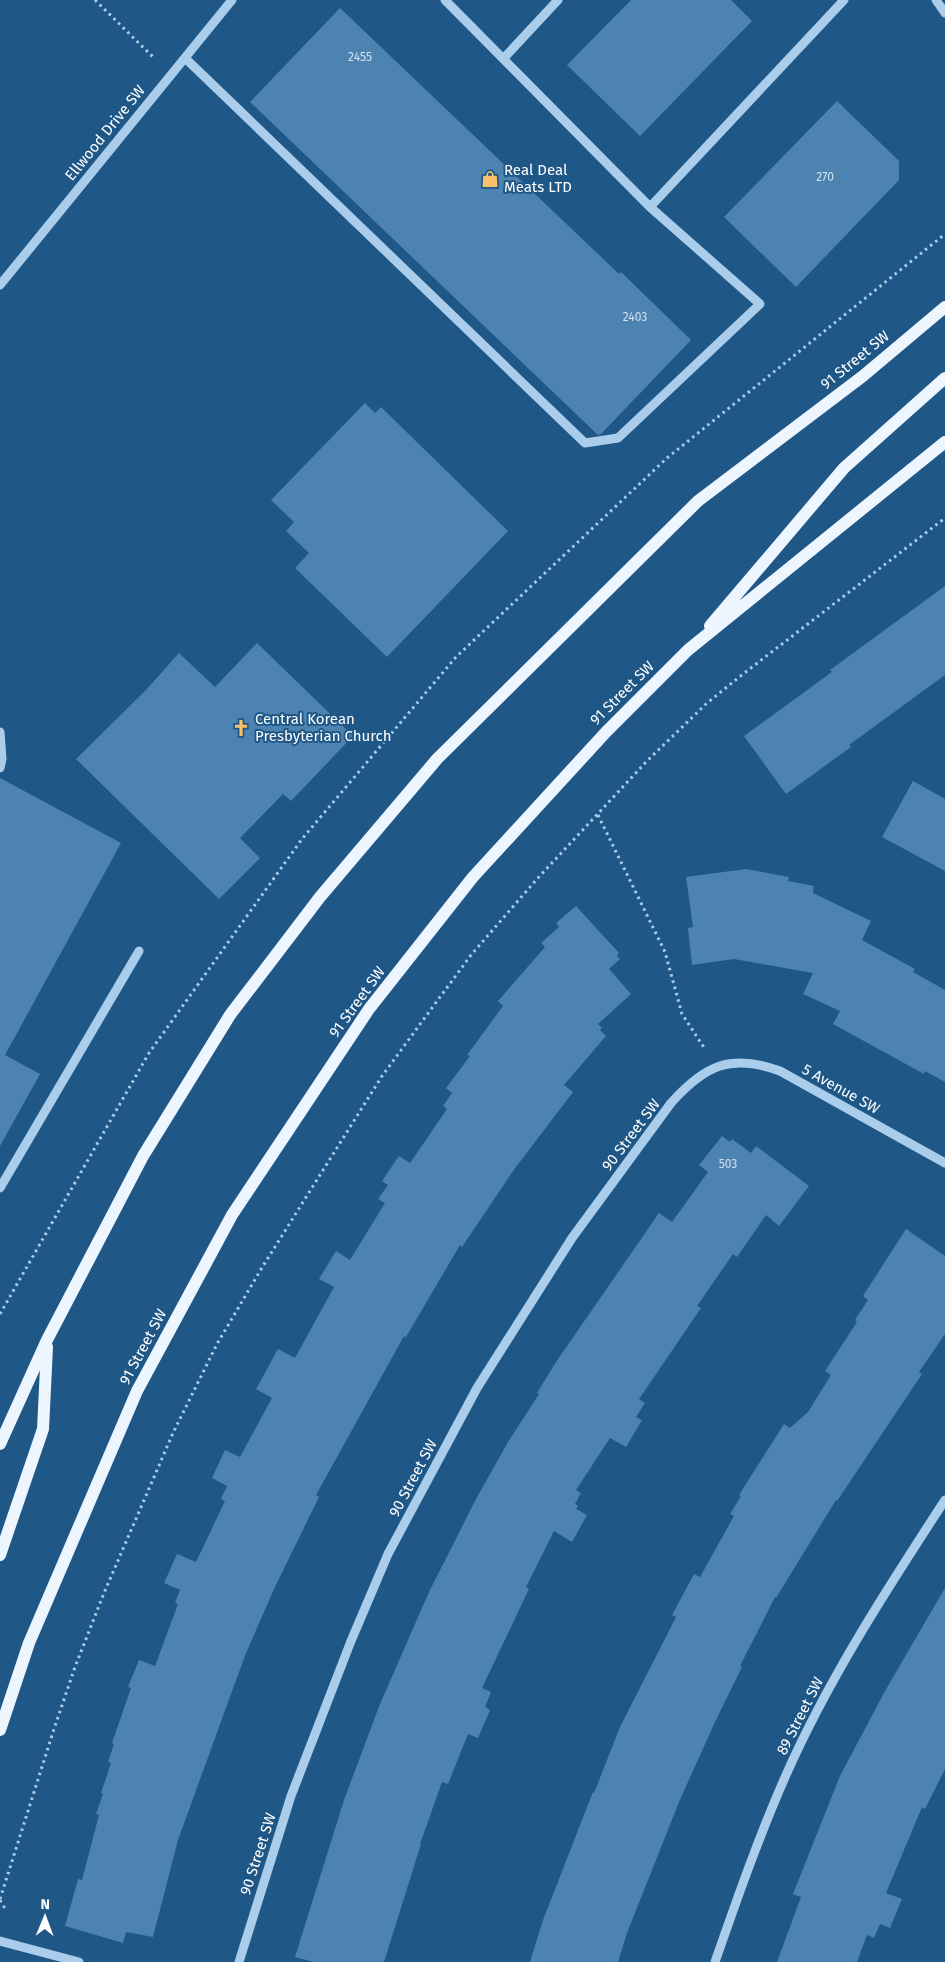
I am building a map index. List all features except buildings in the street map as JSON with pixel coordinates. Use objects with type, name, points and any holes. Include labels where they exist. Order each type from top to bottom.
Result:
[{"type":"main road","name":"91 Street SW","points":[[0,1444],[48,1340],[143,1156],[230,1015],[320,897],[437,759],[698,501],[863,376],[945,308]]},
{"type":"main road","points":[[688,650],[844,468],[945,378]]},
{"type":"main road","name":"91 Street SW","points":[[0,1730],[29,1643],[137,1391],[232,1215],[369,1009],[473,877],[606,732],[688,650],[945,442]]},
{"type":"main road","points":[[0,1555],[43,1429],[48,1340]]},
{"type":"street","name":"Ellwood Drive SW","points":[[0,285],[232,0]]},
{"type":"street","points":[[185,58],[584,442],[618,438],[760,304],[650,207],[445,0]]},
{"type":"street","points":[[504,58],[558,0]]},
{"type":"street","points":[[650,207],[844,0]]},
{"type":"street","points":[[936,0],[945,13]]},
{"type":"street","points":[[0,732],[2,759],[0,768]]},
{"type":"street","points":[[0,1188],[139,951]]},
{"type":"street","name":"5 Avenue SW","points":[[716,1066],[744,1062],[759,1063],[780,1070],[945,1162]]},
{"type":"street","name":"90 Street SW","points":[[239,1962],[285,1815],[321,1717],[388,1554],[429,1474],[476,1388],[572,1238],[686,1087],[716,1066]]},
{"type":"street","name":"89 Street SW","points":[[714,1962],[786,1774],[824,1696],[890,1583],[945,1500]]},
{"type":"street","points":[[0,1941],[79,1962]]},
{"type":"path","points":[[95,0],[170,75]]},
{"type":"path","points":[[0,1910],[4,1907],[0,1900],[55,1726],[82,1648],[155,1475],[217,1344],[263,1266],[382,1076],[470,955],[647,760],[706,704],[945,518]]},
{"type":"path","points":[[598,815],[665,952],[682,1014],[716,1066]]},
{"type":"place","name":"Real Deal Meats LTD","points":[[490,179]]},
{"type":"place","name":"Central Korean Presbyterian Church","points":[[241,728]]}]
